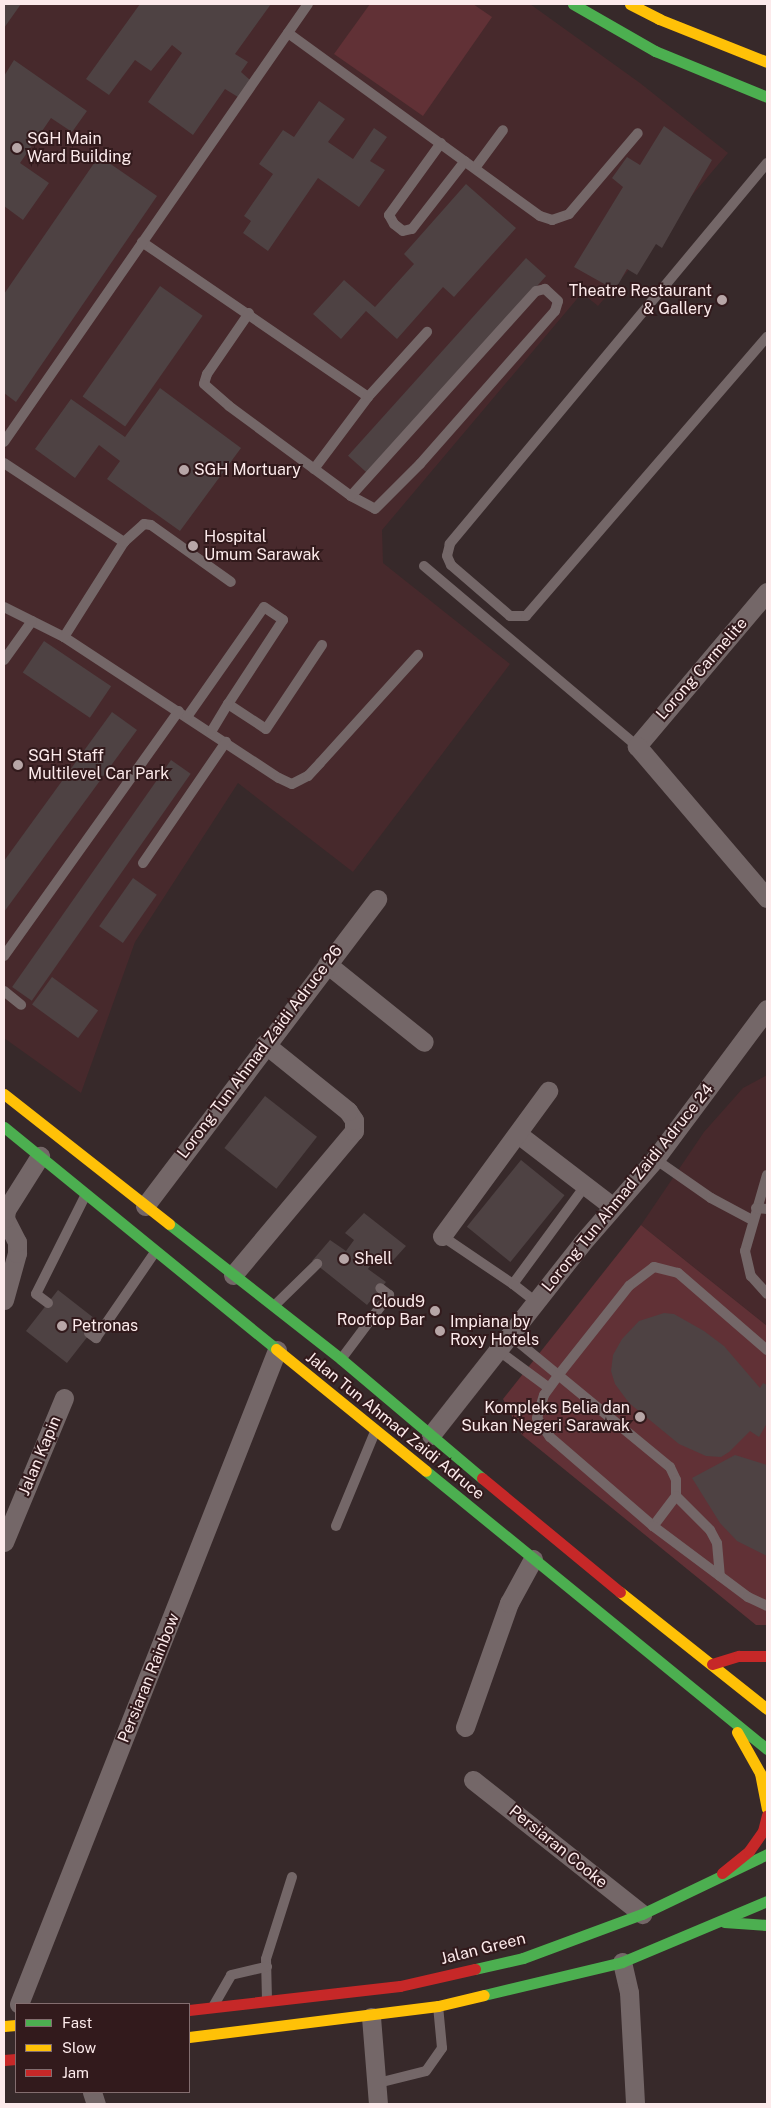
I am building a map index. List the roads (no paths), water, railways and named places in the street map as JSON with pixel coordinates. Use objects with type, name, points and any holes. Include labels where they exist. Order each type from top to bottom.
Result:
[{"type":"main road","points":[[573,4],[655,51],[767,97]]},
{"type":"main road","points":[[630,4],[658,19],[767,62]]},
{"type":"main road","name":"Jalan Tun Ahmad Zaidi Adruce","points":[[4,1094],[341,1359],[573,1554],[767,1709]]},
{"type":"main road","name":"Jalan Tun Ahmad Zaidi Adruce","points":[[4,1127],[730,1721],[767,1749]]},
{"type":"main road","points":[[712,1664],[739,1656],[767,1656]]},
{"type":"main road","points":[[730,1721],[760,1773],[767,1808]]},
{"type":"main road","points":[[722,1873],[749,1851],[763,1831],[767,1815]]},
{"type":"main road","name":"Jalan Green","points":[[190,2010],[400,1986],[523,1958],[642,1914],[722,1873],[767,1854]]},
{"type":"main road","points":[[190,2037],[371,2017],[438,2006],[622,1962],[722,1922],[767,1901]]},
{"type":"main road","points":[[722,1922],[767,1925]]},
{"type":"street","name":"Lorong Carmelite","points":[[637,746],[767,592]]},
{"type":"street","points":[[637,746],[767,898]]},
{"type":"street","name":"Lorong Tun Ahmad Zaidi Adruce 26","points":[[145,1206],[265,1044],[377,899]]},
{"type":"street","points":[[327,964],[424,1042]]},
{"type":"street","name":"Lorong Tun Ahmad Zaidi Adruce 24","points":[[431,1435],[613,1207],[655,1159],[767,1009]]},
{"type":"street","points":[[233,1275],[354,1131],[354,1120],[348,1111],[265,1044]]},
{"type":"street","points":[[442,1236],[548,1091]]},
{"type":"street","points":[[518,1134],[613,1207]]},
{"type":"street","points":[[4,1300],[17,1253],[17,1242],[6,1218],[6,1210],[40,1156]]},
{"type":"street","name":"Persiaran Rainbow","points":[[18,2003],[277,1350]]},
{"type":"street","name":"Jalan Kapin","points":[[4,1542],[64,1398]]},
{"type":"street","points":[[464,1727],[500,1625],[533,1560]]},
{"type":"street","name":"Persiaran Cooke","points":[[474,1780],[642,1914]]},
{"type":"street","points":[[622,1962],[629,1992],[635,2104]]},
{"type":"street","points":[[371,2017],[378,2083],[378,2104]]},
{"type":"lane","points":[[4,442],[308,4]]},
{"type":"lane","points":[[288,33],[540,216],[552,220],[570,214],[638,133]]},
{"type":"lane","points":[[475,168],[503,130]]},
{"type":"lane","points":[[441,143],[389,215],[390,220],[403,231],[412,229],[465,161]]},
{"type":"lane","points":[[767,164],[450,544],[447,556],[452,565],[510,616],[526,616],[767,337]]},
{"type":"lane","points":[[142,242],[249,313],[368,397]]},
{"type":"lane","points":[[249,313],[207,374],[204,384],[228,406],[351,496],[371,509],[379,507],[555,311],[558,301],[545,289],[536,291],[351,496]]},
{"type":"lane","points":[[314,469],[368,397],[427,332]]},
{"type":"lane","points":[[4,464],[124,542]]},
{"type":"lane","points":[[64,637],[124,542],[137,526],[151,525],[231,582]]},
{"type":"lane","points":[[424,566],[637,746]]},
{"type":"lane","points":[[4,607],[64,637],[286,782],[299,782],[352,730],[418,654]]},
{"type":"lane","points":[[4,956],[264,607],[283,620],[211,732]]},
{"type":"lane","points":[[4,660],[32,621]]},
{"type":"lane","points":[[228,704],[266,730],[322,644]]},
{"type":"lane","points":[[143,863],[226,742]]},
{"type":"lane","points":[[4,991],[21,1005]]},
{"type":"lane","points":[[655,1159],[711,1198],[752,1220]]},
{"type":"lane","points":[[767,1175],[746,1240],[747,1265],[751,1276],[767,1294]]},
{"type":"lane","points":[[513,1284],[585,1186]]},
{"type":"lane","points":[[48,1303],[36,1294],[86,1194]]},
{"type":"lane","points":[[756,1208],[767,1210]]},
{"type":"lane","points":[[442,1236],[513,1284],[536,1302]]},
{"type":"lane","points":[[89,1333],[96,1338],[156,1252]]},
{"type":"lane","points":[[274,1306],[317,1264]]},
{"type":"lane","points":[[767,1350],[678,1273],[654,1267],[628,1286],[560,1373],[540,1404],[537,1418],[542,1429],[653,1526],[748,1597],[767,1606]]},
{"type":"lane","points":[[341,1359],[389,1295],[380,1288]]},
{"type":"lane","points":[[511,1336],[560,1373],[670,1467],[676,1480],[676,1496],[653,1526]]},
{"type":"lane","points":[[499,1351],[549,1388]]},
{"type":"lane","points":[[336,1526],[375,1431]]},
{"type":"lane","points":[[676,1496],[710,1530],[717,1542],[720,1576]]},
{"type":"lane","points":[[267,2001],[266,1959],[292,1877]]},
{"type":"lane","points":[[213,2008],[231,1975],[266,1967]]},
{"type":"lane","points":[[378,2083],[426,2070],[442,2048],[438,2006]]},
{"type":"place","name":"SGH Main Ward Building","points":[[17,148]]},
{"type":"place","name":"Theatre Restaurant & Gallery","points":[[722,300]]},
{"type":"place","name":"SGH Mortuary","points":[[184,470]]},
{"type":"place","name":"Hospital Umum Sarawak","points":[[193,546]]},
{"type":"place","name":"SGH Staff Multilevel Car Park","points":[[18,765]]},
{"type":"place","name":"Shell","points":[[344,1259]]},
{"type":"place","name":"Cloud9 Rooftop Bar","points":[[435,1311]]},
{"type":"place","name":"Petronas","points":[[62,1326]]},
{"type":"place","name":"Impiana by Roxy Hotels","points":[[440,1331]]},
{"type":"place","name":"Kompleks Belia dan Sukan Negeri Sarawak","points":[[640,1417]]}]
